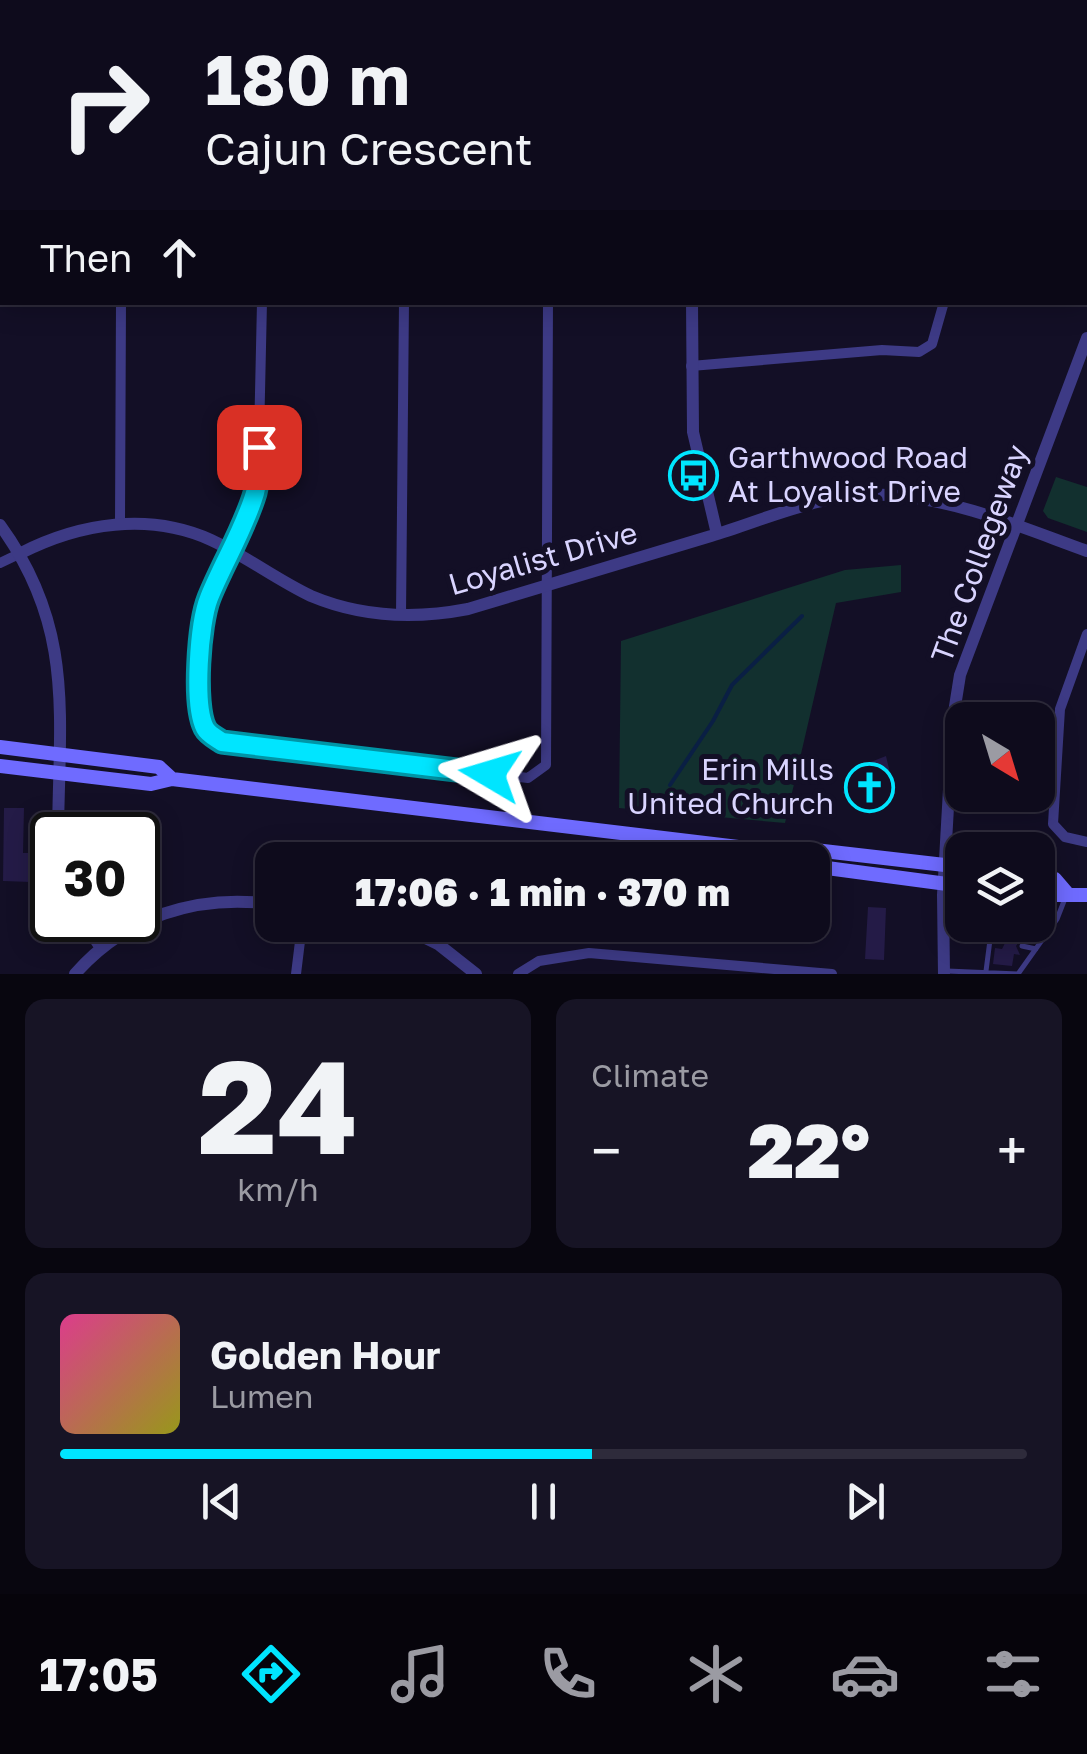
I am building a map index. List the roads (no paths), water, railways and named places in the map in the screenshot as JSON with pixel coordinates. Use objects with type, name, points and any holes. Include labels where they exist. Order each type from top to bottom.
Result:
[{"type":"main road","points":[[0,747],[158,768],[172,779]]},
{"type":"main road","points":[[0,766],[151,784],[172,779],[697,842]]},
{"type":"main road","points":[[830,851],[945,865]]},
{"type":"main road","points":[[830,868],[944,884]]},
{"type":"main road","points":[[1055,879],[1067,892]]},
{"type":"main road","points":[[1055,896],[1067,892],[1087,895]]},
{"type":"street","points":[[120,522],[121,305]]},
{"type":"street","points":[[262,305],[258,483],[232,552],[208,600],[202,626],[200,712],[206,732],[222,742],[528,778],[546,766],[548,305]]},
{"type":"street","points":[[401,614],[404,305]]},
{"type":"street","points":[[692,305],[693,432],[717,534]]},
{"type":"street","points":[[691,366],[882,350],[918,352],[932,344],[943,305]]},
{"type":"street","name":"The Collegeway","points":[[948,832],[953,720],[960,675],[1087,338]]},
{"type":"street","name":"Loyalist Drive","points":[[21,553],[44,541],[120,522],[182,530],[232,552],[311,596],[373,614],[429,615],[468,609],[813,501],[885,494],[962,507],[1087,551]]},
{"type":"street","points":[[0,525],[21,553],[44,600],[55,642],[60,688],[58,812]]},
{"type":"street","points":[[0,563],[21,553]]},
{"type":"street","points":[[1087,634],[1060,710],[1054,824],[1064,837],[1087,842]]},
{"type":"street","name":"The Collegeway","points":[[944,972],[945,874]]},
{"type":"street","points":[[74,974],[101,948],[135,925],[192,905],[232,900],[255,902]]},
{"type":"street","points":[[97,942],[101,948]]},
{"type":"street","points":[[296,974],[300,942]]},
{"type":"street","points":[[434,942],[476,974]]},
{"type":"street","points":[[518,974],[538,961],[590,953],[832,974]]},
{"type":"lane","points":[[1055,921],[1067,892]]},
{"type":"lane","points":[[986,971],[990,942]]},
{"type":"lane","points":[[944,972],[1018,974],[1041,942]]},
{"type":"lane","points":[[1022,946],[1036,949]]},
{"type":"waterway","points":[[670,785],[732,685],[802,616]]},
{"type":"place","name":"Garthwood Road At Loyalist Drive","points":[[693,475]]},
{"type":"place","name":"Erin Mills United Church","points":[[869,787]]}]
